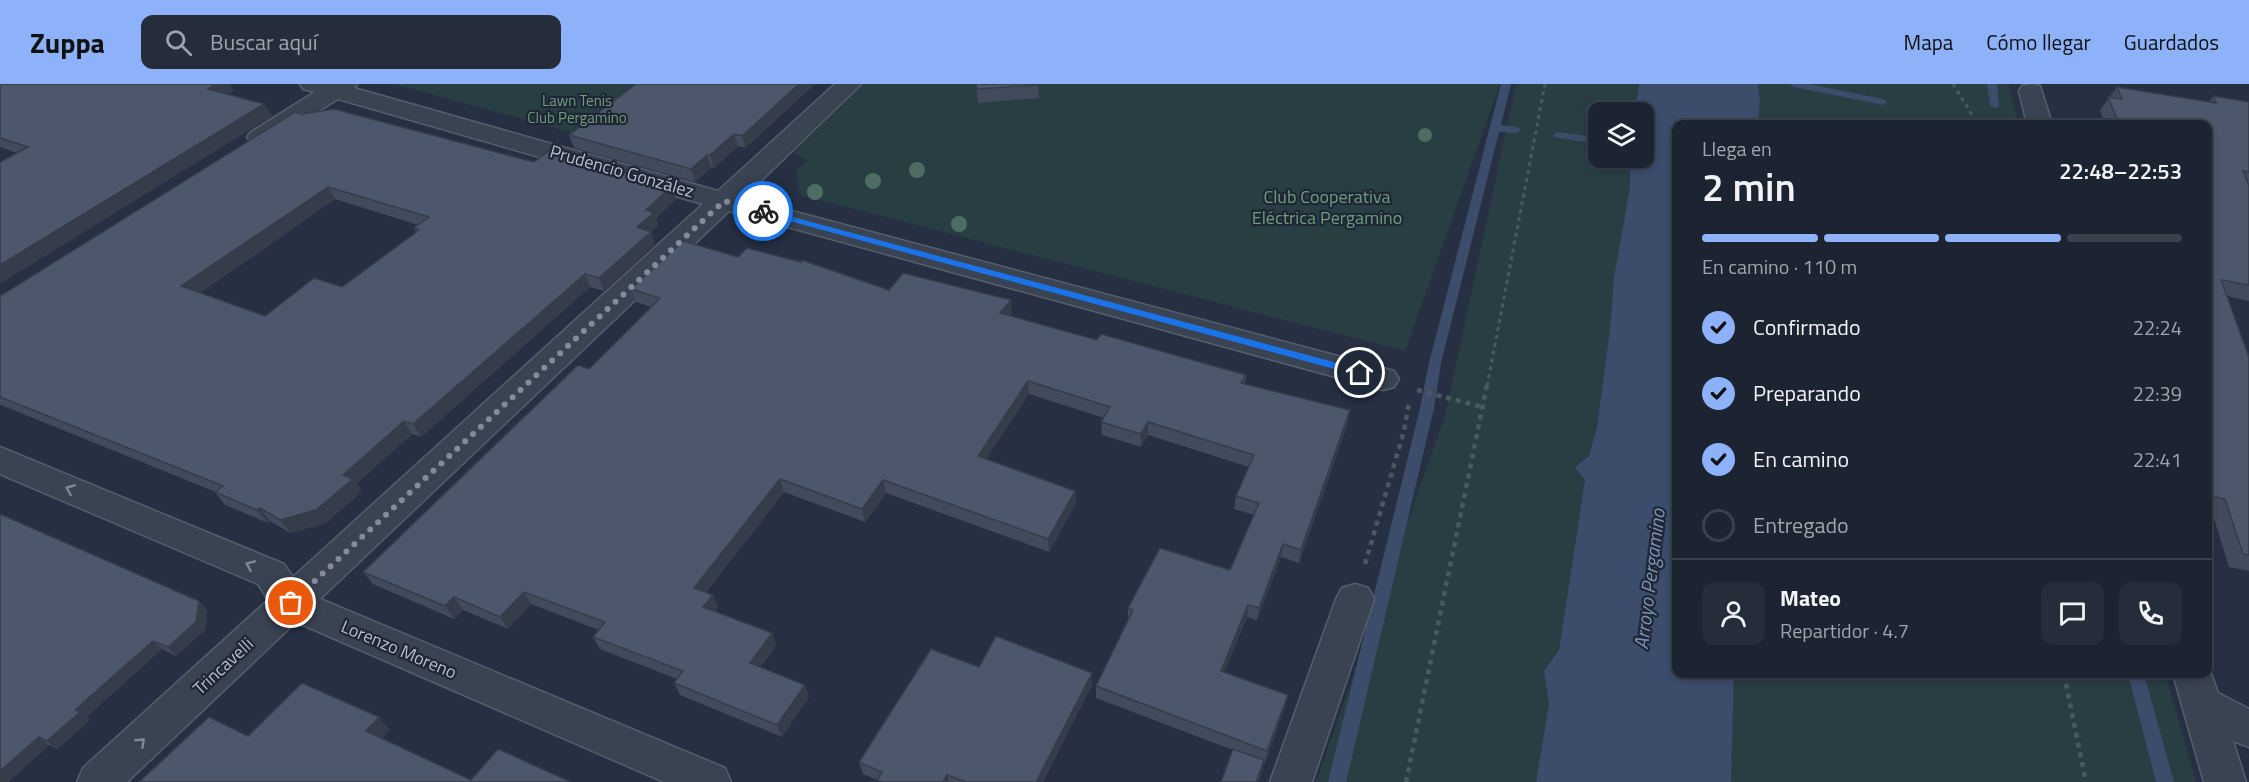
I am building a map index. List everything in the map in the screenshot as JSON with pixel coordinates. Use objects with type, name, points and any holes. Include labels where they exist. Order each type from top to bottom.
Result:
[{"type":"street","name":"Trincavelli","points":[[98,782],[849,84]]},
{"type":"street","name":"Prudencio González","points":[[331,86],[724,201],[1383,379]]},
{"type":"street","points":[[244,147],[331,86]]},
{"type":"street","points":[[2031,91],[2039,120]]},
{"type":"street","points":[[0,460],[271,574],[291,603]]},
{"type":"street","points":[[1291,782],[1355,599]]},
{"type":"street","name":"Lorenzo Moreno","points":[[291,603],[710,782]]},
{"type":"street","points":[[2198,689],[2249,729]]},
{"type":"street","points":[[2198,689],[2225,782]]},
{"type":"path","points":[[1406,782],[1484,407],[1545,84]]},
{"type":"path","points":[[1953,84],[1972,115],[1970,120]]},
{"type":"path","points":[[1415,389],[1484,407]]},
{"type":"path","points":[[1355,599],[1404,431],[1409,399]]},
{"type":"path","points":[[2065,678],[2086,782]]},
{"type":"green space","name":"Lawn Tenis Club Pergamino","points":[[394,84],[649,84],[581,135]]},
{"type":"green space","name":"Club Cooperativa Eléctrica Pergamino","points":[[861,84],[1500,84],[1405,351],[800,195],[796,171],[807,160],[793,153]]},
{"type":"green space","points":[[1516,84],[1639,84],[1636,102],[1588,102],[1588,168],[1630,168],[1630,187],[1614,277],[1610,329],[1597,427],[1589,456],[1576,467],[1585,480],[1559,650],[1544,671],[1549,704],[1536,782],[1316,782],[1445,416]]},
{"type":"green space","points":[[1758,84],[2008,84],[2018,120],[1758,120],[1760,101]]},
{"type":"green space","points":[[1734,678],[2166,678],[2196,782],[1731,782]]},
{"type":"water","name":"Arroyo Pergamino","points":[[1639,84],[1758,84],[1760,101],[1758,120],[1672,120],[1672,678],[1734,678],[1731,782],[1536,782],[1549,704],[1544,671],[1559,650],[1585,480],[1575,467],[1589,456],[1597,427],[1610,329],[1614,277],[1630,187],[1630,168],[1654,168],[1654,102],[1636,102]]},
{"type":"building","points":[[0,84],[216,84],[208,89],[264,104],[0,265],[0,162],[28,147],[0,138]]},
{"type":"building","points":[[636,84],[799,84],[742,136],[734,134],[691,169],[569,135]]},
{"type":"building","points":[[976,84],[1038,84],[1039,85],[977,89]]},
{"type":"building","points":[[2117,87],[2216,103],[2213,96],[2249,102],[2249,172],[2243,171],[2249,186],[2249,285],[2221,280],[2249,357],[2249,555],[2243,554],[2225,499],[2212,496],[2212,120],[2117,120],[2108,97],[2122,99]]},
{"type":"building","points":[[334,109],[534,162],[549,151],[672,186],[646,210],[654,213],[637,227],[651,232],[599,278],[585,274],[413,424],[404,421],[343,475],[353,479],[316,510],[280,520],[260,508],[257,510],[215,492],[223,486],[0,397],[0,296],[295,112],[301,114]],"holes":[[[328,187],[429,217],[414,228],[419,230],[342,287],[314,278],[265,316],[181,286]]]},
{"type":"building","points":[[683,241],[738,257],[747,248],[801,262],[802,260],[889,290],[903,273],[1011,300],[1000,313],[1097,340],[1101,334],[1246,375],[1241,383],[1350,410],[1301,550],[1283,544],[1259,608],[1248,605],[1221,671],[1288,695],[1267,751],[1096,686],[1133,610],[1128,608],[1160,548],[1230,570],[1259,503],[1236,496],[1254,455],[1148,422],[1141,434],[1101,422],[1110,407],[1028,381],[978,456],[1075,491],[1048,539],[883,480],[862,509],[780,479],[694,588],[713,595],[703,607],[772,633],[750,663],[805,685],[777,725],[674,683],[683,671],[593,637],[605,622],[524,592],[500,617],[454,597],[445,606],[363,572],[578,365],[589,369],[660,298],[631,289]]},
{"type":"building","points":[[0,514],[199,601],[196,622],[168,647],[153,641],[75,710],[80,712],[47,741],[39,737],[0,771]]},
{"type":"building","points":[[996,636],[1092,673],[1036,782],[966,782],[947,775],[943,782],[882,782],[877,780],[882,772],[859,762],[931,649],[979,667]]},
{"type":"building","points":[[302,683],[379,717],[366,731],[471,780],[498,749],[571,782],[139,782],[209,717],[248,736]]},
{"type":"building","points":[[1233,749],[1264,760],[1256,782],[1221,782]]},
{"type":"waterway","points":[[1495,128],[1506,84]]},
{"type":"waterway","points":[[1794,84],[1883,102]]},
{"type":"waterway","points":[[1992,84],[1995,105]]},
{"type":"waterway","points":[[1337,782],[1427,408],[1435,363],[1495,128]]},
{"type":"waterway","points":[[1495,128],[1517,130]]},
{"type":"waterway","points":[[1558,135],[1588,139]]},
{"type":"waterway","points":[[2137,678],[2165,782]]},
{"type":"way so far","points":[[291,603],[724,201],[763,211]]},
{"type":"route","points":[[763,211],[1360,373]]}]
